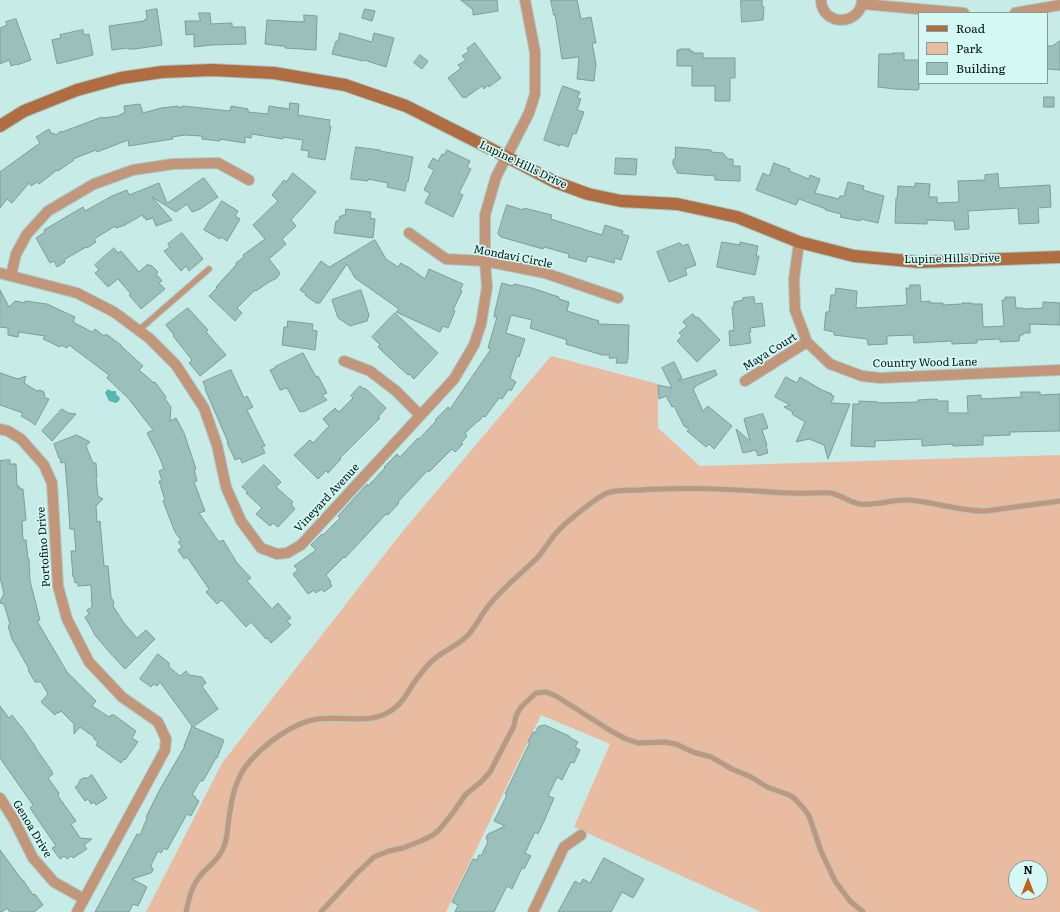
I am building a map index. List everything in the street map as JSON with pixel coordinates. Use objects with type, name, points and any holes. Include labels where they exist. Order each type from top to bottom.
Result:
[{"type":"street","name":"Vineyard Avenue","points":[[0,273],[77,293],[114,312],[149,338],[176,365],[204,408],[217,445],[226,487],[241,521],[261,548],[277,554],[287,553],[301,545],[454,379],[474,345],[481,324],[487,287],[485,261],[485,215],[496,178],[529,113],[535,94],[535,52],[525,0]]},
{"type":"street","points":[[821,0],[821,5],[824,12],[830,17],[838,20],[846,20],[853,17],[858,11],[862,2],[955,12]]},
{"type":"street","points":[[1022,12],[1060,5]]},
{"type":"street","name":"Lupine Hills Drive","points":[[0,126],[24,111],[77,90],[121,78],[162,72],[204,70],[274,73],[345,85],[406,106],[555,182],[588,194],[621,201],[677,204],[737,217],[799,242],[854,256],[919,262],[1060,257]]},
{"type":"street","points":[[11,276],[16,254],[27,234],[48,211],[94,184],[133,170],[173,164],[218,163],[249,180]]},
{"type":"street","name":"Mondavi Circle","points":[[409,233],[446,259],[485,261],[545,273],[618,298]]},
{"type":"street","name":"Country Wood Lane","points":[[799,242],[794,280],[795,310],[807,342],[830,364],[862,376],[880,378],[1060,370]]},
{"type":"street","name":"Maya Court","points":[[745,382],[807,342]]},
{"type":"street","points":[[344,361],[370,371],[396,391],[420,415]]},
{"type":"street","name":"Portofino Drive","points":[[0,429],[8,431],[21,439],[44,465],[52,483],[58,586],[66,619],[89,662],[122,697],[158,722],[166,739],[165,750],[77,912]]},
{"type":"street","name":"Genoa Drive","points":[[0,798],[14,820],[33,858],[54,882],[84,899]]},
{"type":"street","points":[[533,912],[564,847],[581,835]]},
{"type":"lane","points":[[139,330],[209,269]]},
{"type":"lane","points":[[186,912],[190,894],[196,881],[222,851],[227,838],[231,806],[237,782],[240,775],[251,760],[261,750],[285,732],[305,721],[326,718],[373,718],[390,712],[397,707],[429,663],[468,636],[497,595],[538,556],[566,523],[603,494],[620,490],[664,488],[723,489],[795,494],[831,493],[837,494],[852,502],[861,504],[906,500],[974,511],[985,511],[1060,501]]},
{"type":"lane","points":[[321,912],[359,870],[374,857],[389,851],[403,848],[433,835],[452,814],[466,794],[481,782],[490,772],[514,726],[516,716],[521,707],[536,693],[546,692],[556,696],[626,739],[638,743],[665,742],[676,744],[751,776],[768,787],[794,798],[806,810],[821,851],[836,881],[850,901],[863,912]]},
{"type":"green space","points":[[551,356],[658,384],[658,428],[700,466],[1060,455],[1060,912],[761,912],[574,827],[610,744],[541,715],[446,912],[146,912],[222,763],[402,532]]},
{"type":"water","points":[[108,389],[111,391],[116,391],[116,394],[120,398],[119,401],[116,403],[109,401],[105,393]]},
{"type":"building","points":[[461,0],[497,0],[498,11],[473,15],[473,10]]},
{"type":"building","points":[[551,0],[577,0],[581,19],[591,17],[596,43],[592,43],[596,64],[594,81],[577,79],[579,57],[562,59],[555,14],[554,15]]},
{"type":"building","points":[[741,0],[762,0],[762,6],[764,7],[763,20],[742,22]]},
{"type":"building","points":[[157,9],[162,45],[135,49],[127,48],[112,50],[109,26],[144,21],[147,19],[146,11]]},
{"type":"building","points":[[365,9],[375,11],[372,21],[362,18]]},
{"type":"building","points":[[199,13],[210,13],[211,24],[232,23],[232,27],[245,27],[246,44],[194,47],[194,34],[186,35],[185,21],[200,21]]},
{"type":"building","points":[[304,15],[317,16],[316,50],[285,48],[285,46],[265,44],[267,20],[303,22]]},
{"type":"building","points":[[16,19],[31,60],[11,66],[9,60],[0,64],[0,28],[7,25],[6,22]]},
{"type":"building","points":[[83,30],[84,35],[89,34],[93,55],[57,64],[52,40],[61,38],[60,35]]},
{"type":"building","points":[[340,33],[372,42],[374,33],[394,38],[386,67],[364,60],[332,54]]},
{"type":"building","points":[[1060,41],[1060,70],[1048,69],[1048,46],[1052,46]]},
{"type":"building","points":[[475,43],[501,78],[489,87],[488,85],[484,89],[482,86],[463,98],[448,78],[461,68],[458,65],[466,60],[462,56],[469,51],[467,49]]},
{"type":"building","points":[[690,49],[693,53],[703,53],[703,58],[735,58],[735,78],[730,78],[730,101],[715,101],[715,86],[692,86],[692,66],[677,66],[677,50]]},
{"type":"building","points":[[904,53],[904,60],[918,60],[918,90],[878,87],[879,54]]},
{"type":"building","points":[[420,55],[428,61],[422,69],[414,63]]},
{"type":"building","points":[[563,86],[580,92],[577,98],[581,99],[577,110],[584,112],[576,134],[573,133],[568,147],[560,144],[560,146],[544,140]]},
{"type":"building","points":[[1044,97],[1054,97],[1054,107],[1044,107]]},
{"type":"building","points":[[290,103],[299,104],[298,115],[330,120],[329,126],[331,126],[325,160],[308,157],[309,151],[301,150],[303,140],[283,137],[283,139],[252,134],[251,138],[245,137],[245,143],[220,139],[220,141],[202,139],[202,136],[185,135],[172,137],[173,139],[129,146],[128,140],[97,152],[96,150],[73,159],[74,160],[58,171],[57,170],[39,184],[37,182],[31,186],[29,183],[12,203],[7,199],[0,208],[0,172],[40,143],[36,137],[49,129],[52,134],[54,133],[56,135],[61,131],[62,132],[102,117],[118,116],[125,112],[124,106],[140,104],[143,113],[161,108],[178,106],[178,108],[183,106],[230,111],[231,106],[248,109],[248,112],[268,114],[269,106],[289,109]]},
{"type":"building","points":[[356,147],[413,157],[405,191],[387,187],[388,183],[368,179],[368,181],[351,179]]},
{"type":"building","points":[[676,147],[711,150],[711,152],[723,153],[728,159],[733,159],[733,166],[740,166],[740,181],[715,180],[715,176],[677,173],[677,170],[673,165]]},
{"type":"building","points":[[447,150],[470,161],[467,167],[471,169],[459,193],[463,195],[453,217],[425,203],[430,193],[424,190],[434,170],[428,167],[433,158],[438,161],[442,154],[444,155]]},
{"type":"building","points":[[616,158],[637,159],[636,175],[615,174]]},
{"type":"building","points":[[774,163],[809,179],[810,175],[820,179],[815,193],[839,199],[840,196],[844,196],[848,182],[864,186],[863,190],[884,196],[878,223],[861,219],[860,221],[840,217],[841,214],[825,210],[826,209],[799,199],[796,205],[756,190],[763,173],[769,176]]},
{"type":"building","points":[[293,173],[316,192],[291,220],[296,226],[282,239],[286,244],[269,259],[280,273],[277,278],[256,291],[255,290],[237,308],[242,313],[235,321],[209,296],[236,265],[236,263],[244,257],[243,255],[265,239],[253,225],[278,201],[272,195],[284,180],[286,182]]},
{"type":"building","points":[[998,174],[999,188],[1050,185],[1051,207],[1038,208],[1039,223],[1019,224],[1018,208],[968,211],[969,229],[955,230],[954,221],[927,220],[927,224],[895,223],[898,186],[915,187],[915,183],[930,184],[929,197],[937,197],[937,203],[959,202],[958,181],[985,180],[985,175]]},
{"type":"building","points":[[204,178],[218,197],[200,209],[192,212],[187,204],[176,212],[152,197],[172,220],[156,226],[153,218],[146,220],[142,215],[125,225],[116,228],[115,226],[94,239],[96,242],[64,260],[65,262],[57,267],[54,261],[50,263],[36,238],[45,232],[44,230],[83,207],[85,211],[112,196],[127,190],[129,195],[159,183],[167,203]]},
{"type":"building","points":[[222,201],[238,211],[235,216],[240,219],[227,241],[221,237],[220,239],[204,230]]},
{"type":"building","points":[[507,205],[523,210],[524,208],[552,215],[551,219],[602,235],[605,225],[623,231],[622,234],[629,236],[621,260],[615,258],[614,263],[588,256],[586,262],[568,257],[569,254],[544,247],[543,249],[501,237],[498,234]]},
{"type":"building","points":[[346,209],[371,212],[370,218],[375,219],[373,238],[334,233],[336,221],[339,221],[340,216],[345,215]]},
{"type":"building","points":[[182,233],[203,259],[189,271],[186,266],[181,271],[164,251],[170,247],[168,244]]},
{"type":"building","points":[[375,240],[386,259],[398,267],[401,263],[425,279],[429,269],[463,284],[460,290],[462,291],[453,310],[455,311],[448,328],[443,326],[440,332],[396,312],[399,309],[355,278],[347,264],[320,303],[316,303],[300,290],[321,261],[329,267]]},
{"type":"building","points":[[722,242],[740,245],[740,242],[758,246],[756,256],[759,256],[755,275],[717,267]]},
{"type":"building","points":[[680,243],[682,246],[688,244],[696,265],[685,269],[687,275],[669,282],[657,252]]},
{"type":"building","points":[[114,248],[118,253],[121,251],[139,272],[148,264],[150,266],[151,265],[158,272],[156,274],[162,281],[159,283],[165,289],[141,309],[118,279],[108,287],[95,273],[99,270],[95,265]]},
{"type":"building","points":[[502,283],[532,288],[559,297],[559,299],[569,302],[567,311],[599,321],[598,324],[629,325],[627,363],[616,363],[617,358],[609,358],[610,355],[602,355],[566,344],[567,340],[530,328],[532,320],[511,315],[506,333],[525,339],[519,357],[517,356],[510,378],[516,382],[511,391],[509,389],[502,399],[499,398],[485,417],[483,416],[465,433],[467,436],[461,443],[463,444],[455,452],[452,449],[429,472],[428,470],[388,515],[386,514],[345,558],[344,557],[326,575],[332,586],[324,592],[322,589],[316,593],[314,590],[308,594],[293,574],[298,570],[294,566],[316,550],[311,545],[340,518],[338,516],[367,484],[368,486],[397,454],[400,457],[418,438],[419,439],[448,407],[450,409],[491,349],[488,348],[497,317],[494,317]]},
{"type":"building","points":[[910,285],[920,285],[921,302],[930,301],[930,303],[943,303],[943,305],[962,303],[982,304],[983,327],[1004,326],[1002,300],[1005,300],[1005,297],[1015,297],[1016,308],[1023,309],[1043,308],[1043,302],[1060,303],[1060,325],[1030,324],[1030,333],[1023,333],[1023,335],[1020,335],[1019,341],[1000,342],[1000,339],[977,340],[977,343],[952,344],[952,341],[914,343],[913,335],[887,336],[887,344],[868,345],[867,339],[834,335],[834,332],[824,330],[826,312],[829,312],[831,295],[835,295],[836,288],[857,291],[856,308],[907,305],[906,288],[910,288]]},
{"type":"building","points":[[0,290],[9,307],[15,301],[47,304],[75,317],[73,322],[92,332],[95,329],[104,336],[106,334],[121,345],[143,366],[139,370],[154,383],[155,382],[171,407],[170,421],[176,418],[184,433],[196,469],[194,469],[197,481],[194,482],[205,511],[199,513],[219,542],[223,540],[237,563],[251,578],[247,581],[272,609],[278,603],[291,618],[287,621],[291,625],[271,643],[251,622],[246,627],[222,600],[217,604],[206,592],[209,589],[187,557],[184,559],[178,550],[182,547],[178,542],[181,540],[175,532],[163,501],[165,500],[159,481],[162,481],[159,471],[164,469],[147,433],[153,430],[128,398],[107,378],[109,375],[69,345],[67,348],[61,345],[60,347],[43,339],[45,336],[19,332],[18,337],[8,335],[8,328],[0,327]]},
{"type":"building","points":[[361,290],[369,315],[367,321],[350,326],[338,318],[332,300]]},
{"type":"building","points":[[754,297],[755,304],[762,303],[765,326],[750,328],[751,332],[749,332],[751,343],[730,346],[729,331],[734,330],[732,307],[734,307],[734,302],[743,300],[743,298]]},
{"type":"building","points":[[188,308],[208,330],[206,332],[226,355],[200,376],[189,363],[192,360],[166,325]]},
{"type":"building","points":[[395,313],[438,353],[414,379],[378,347],[380,345],[372,337]]},
{"type":"building","points":[[693,314],[696,318],[698,317],[720,340],[697,362],[677,341],[682,336],[679,333],[687,326],[683,322]]},
{"type":"building","points":[[288,321],[313,324],[312,330],[317,331],[315,350],[282,345],[284,327],[287,327]]},
{"type":"building","points":[[303,353],[316,377],[318,376],[327,393],[322,395],[327,400],[303,412],[300,412],[287,388],[280,390],[270,370]]},
{"type":"building","points":[[674,362],[682,378],[678,381],[715,370],[717,375],[694,387],[695,388],[693,389],[703,411],[708,406],[732,426],[714,449],[709,444],[706,447],[687,431],[689,429],[684,426],[674,406],[672,407],[666,396],[659,399],[658,385],[672,388],[662,368]]},
{"type":"building","points":[[231,370],[244,398],[247,396],[253,407],[247,410],[265,446],[262,447],[265,453],[242,463],[240,458],[235,460],[203,382]]},
{"type":"building","points":[[0,373],[18,379],[26,376],[24,383],[37,391],[40,390],[44,392],[45,398],[49,399],[35,425],[21,416],[23,413],[0,405]]},
{"type":"building","points":[[786,377],[797,383],[800,377],[832,394],[831,395],[834,396],[831,403],[850,404],[828,459],[824,445],[809,439],[796,442],[805,422],[784,407],[790,405],[775,397]]},
{"type":"building","points":[[360,386],[364,389],[365,388],[386,408],[378,417],[380,418],[340,458],[341,459],[328,473],[326,471],[318,479],[294,455],[310,440],[313,443],[329,426],[323,419],[335,408],[339,412],[353,398],[351,396]]},
{"type":"building","points":[[1021,392],[1040,392],[1040,395],[1060,394],[1060,431],[1010,432],[1010,435],[983,436],[983,445],[953,446],[953,444],[922,446],[922,439],[875,441],[875,447],[851,446],[853,404],[859,404],[859,401],[878,403],[918,402],[918,400],[937,399],[938,401],[948,401],[948,413],[968,413],[967,396],[981,395],[981,399],[1021,397]]},
{"type":"building","points":[[62,409],[68,413],[76,414],[52,441],[42,431]]},
{"type":"building","points":[[763,414],[768,428],[762,430],[768,453],[758,456],[756,450],[743,453],[736,429],[750,441],[744,419]]},
{"type":"building","points":[[77,435],[90,442],[86,446],[93,463],[96,463],[98,496],[103,499],[96,506],[97,522],[100,521],[104,566],[108,566],[111,597],[114,603],[113,606],[124,623],[137,638],[146,630],[155,639],[125,669],[94,634],[85,617],[89,614],[87,610],[92,607],[91,585],[78,586],[78,582],[75,583],[73,577],[71,551],[76,551],[74,529],[70,529],[65,462],[61,463],[54,444]]},
{"type":"building","points":[[10,460],[10,464],[16,464],[17,486],[19,486],[20,489],[23,489],[26,520],[22,521],[23,540],[26,540],[30,581],[40,620],[37,621],[67,672],[96,701],[92,706],[109,717],[114,715],[136,731],[132,738],[138,742],[125,760],[124,759],[121,763],[96,745],[98,742],[94,739],[94,737],[80,727],[74,734],[74,724],[61,711],[55,715],[41,702],[48,694],[41,682],[35,682],[12,639],[8,626],[10,624],[4,604],[0,603],[4,594],[0,577],[0,461]]},
{"type":"building","points":[[264,465],[281,482],[276,487],[293,502],[291,504],[295,509],[278,527],[273,523],[270,526],[256,514],[262,508],[246,493],[248,492],[242,487]]},
{"type":"building","points":[[158,654],[169,663],[169,667],[180,676],[186,671],[189,675],[202,677],[206,683],[202,686],[218,709],[193,727],[224,740],[217,758],[203,781],[200,781],[192,795],[199,801],[191,816],[187,814],[167,850],[164,848],[161,853],[158,851],[151,865],[153,870],[151,873],[132,879],[147,887],[138,906],[133,904],[129,912],[95,912],[137,834],[140,835],[147,818],[146,817],[185,746],[192,726],[160,682],[157,686],[154,684],[151,687],[140,679]]},
{"type":"building","points":[[0,706],[9,718],[12,715],[21,726],[51,770],[53,774],[48,778],[59,793],[58,796],[76,821],[71,824],[80,838],[92,839],[84,845],[87,849],[73,858],[71,856],[67,859],[64,856],[60,859],[52,848],[56,846],[30,808],[33,805],[0,758]]},
{"type":"building","points":[[545,725],[569,736],[578,742],[575,747],[580,750],[574,763],[571,762],[562,780],[557,777],[548,796],[554,798],[538,834],[535,832],[525,853],[531,856],[524,869],[522,868],[512,889],[507,886],[494,912],[455,912],[458,905],[452,902],[473,859],[477,860],[479,855],[481,856],[488,842],[486,838],[488,834],[505,826],[494,821],[530,742],[528,742],[533,732],[535,733],[538,727]]},
{"type":"building","points":[[92,775],[107,798],[96,805],[94,802],[91,804],[88,799],[85,801],[75,787],[78,785],[80,780]]},
{"type":"building","points":[[0,850],[33,895],[35,894],[43,905],[34,912],[10,912],[7,908],[0,912]]},
{"type":"building","points":[[604,858],[644,879],[633,898],[622,892],[611,912],[558,912],[575,881],[580,884],[583,879],[590,883]]}]
